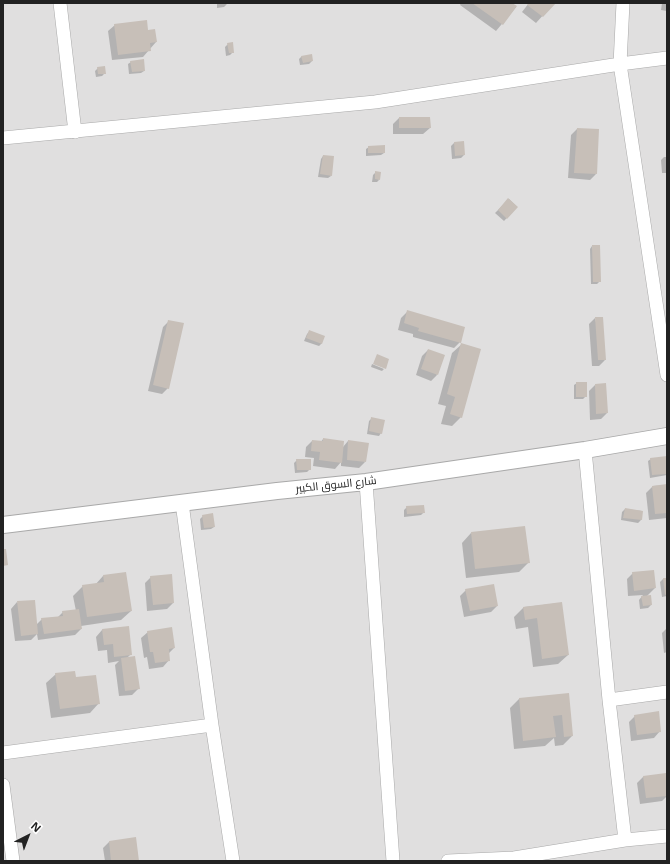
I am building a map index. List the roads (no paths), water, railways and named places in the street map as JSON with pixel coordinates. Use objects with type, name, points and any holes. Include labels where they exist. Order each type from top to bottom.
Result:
[{"type":"street","points":[[60,3],[75,132]]},
{"type":"street","points":[[623,3],[620,64],[667,375]]},
{"type":"street","points":[[3,138],[375,102],[667,58]]},
{"type":"street","name":"شارع السوق الكبير","points":[[3,525],[366,482],[585,450],[667,436]]},
{"type":"street","points":[[585,450],[609,700],[625,840]]},
{"type":"street","points":[[366,482],[393,861]]},
{"type":"street","points":[[182,503],[212,725],[233,861]]},
{"type":"street","points":[[609,700],[667,692]]},
{"type":"street","points":[[3,753],[212,725]]},
{"type":"street","points":[[3,785],[13,861]]},
{"type":"street","points":[[448,861],[514,860],[625,840],[667,836]]}]
